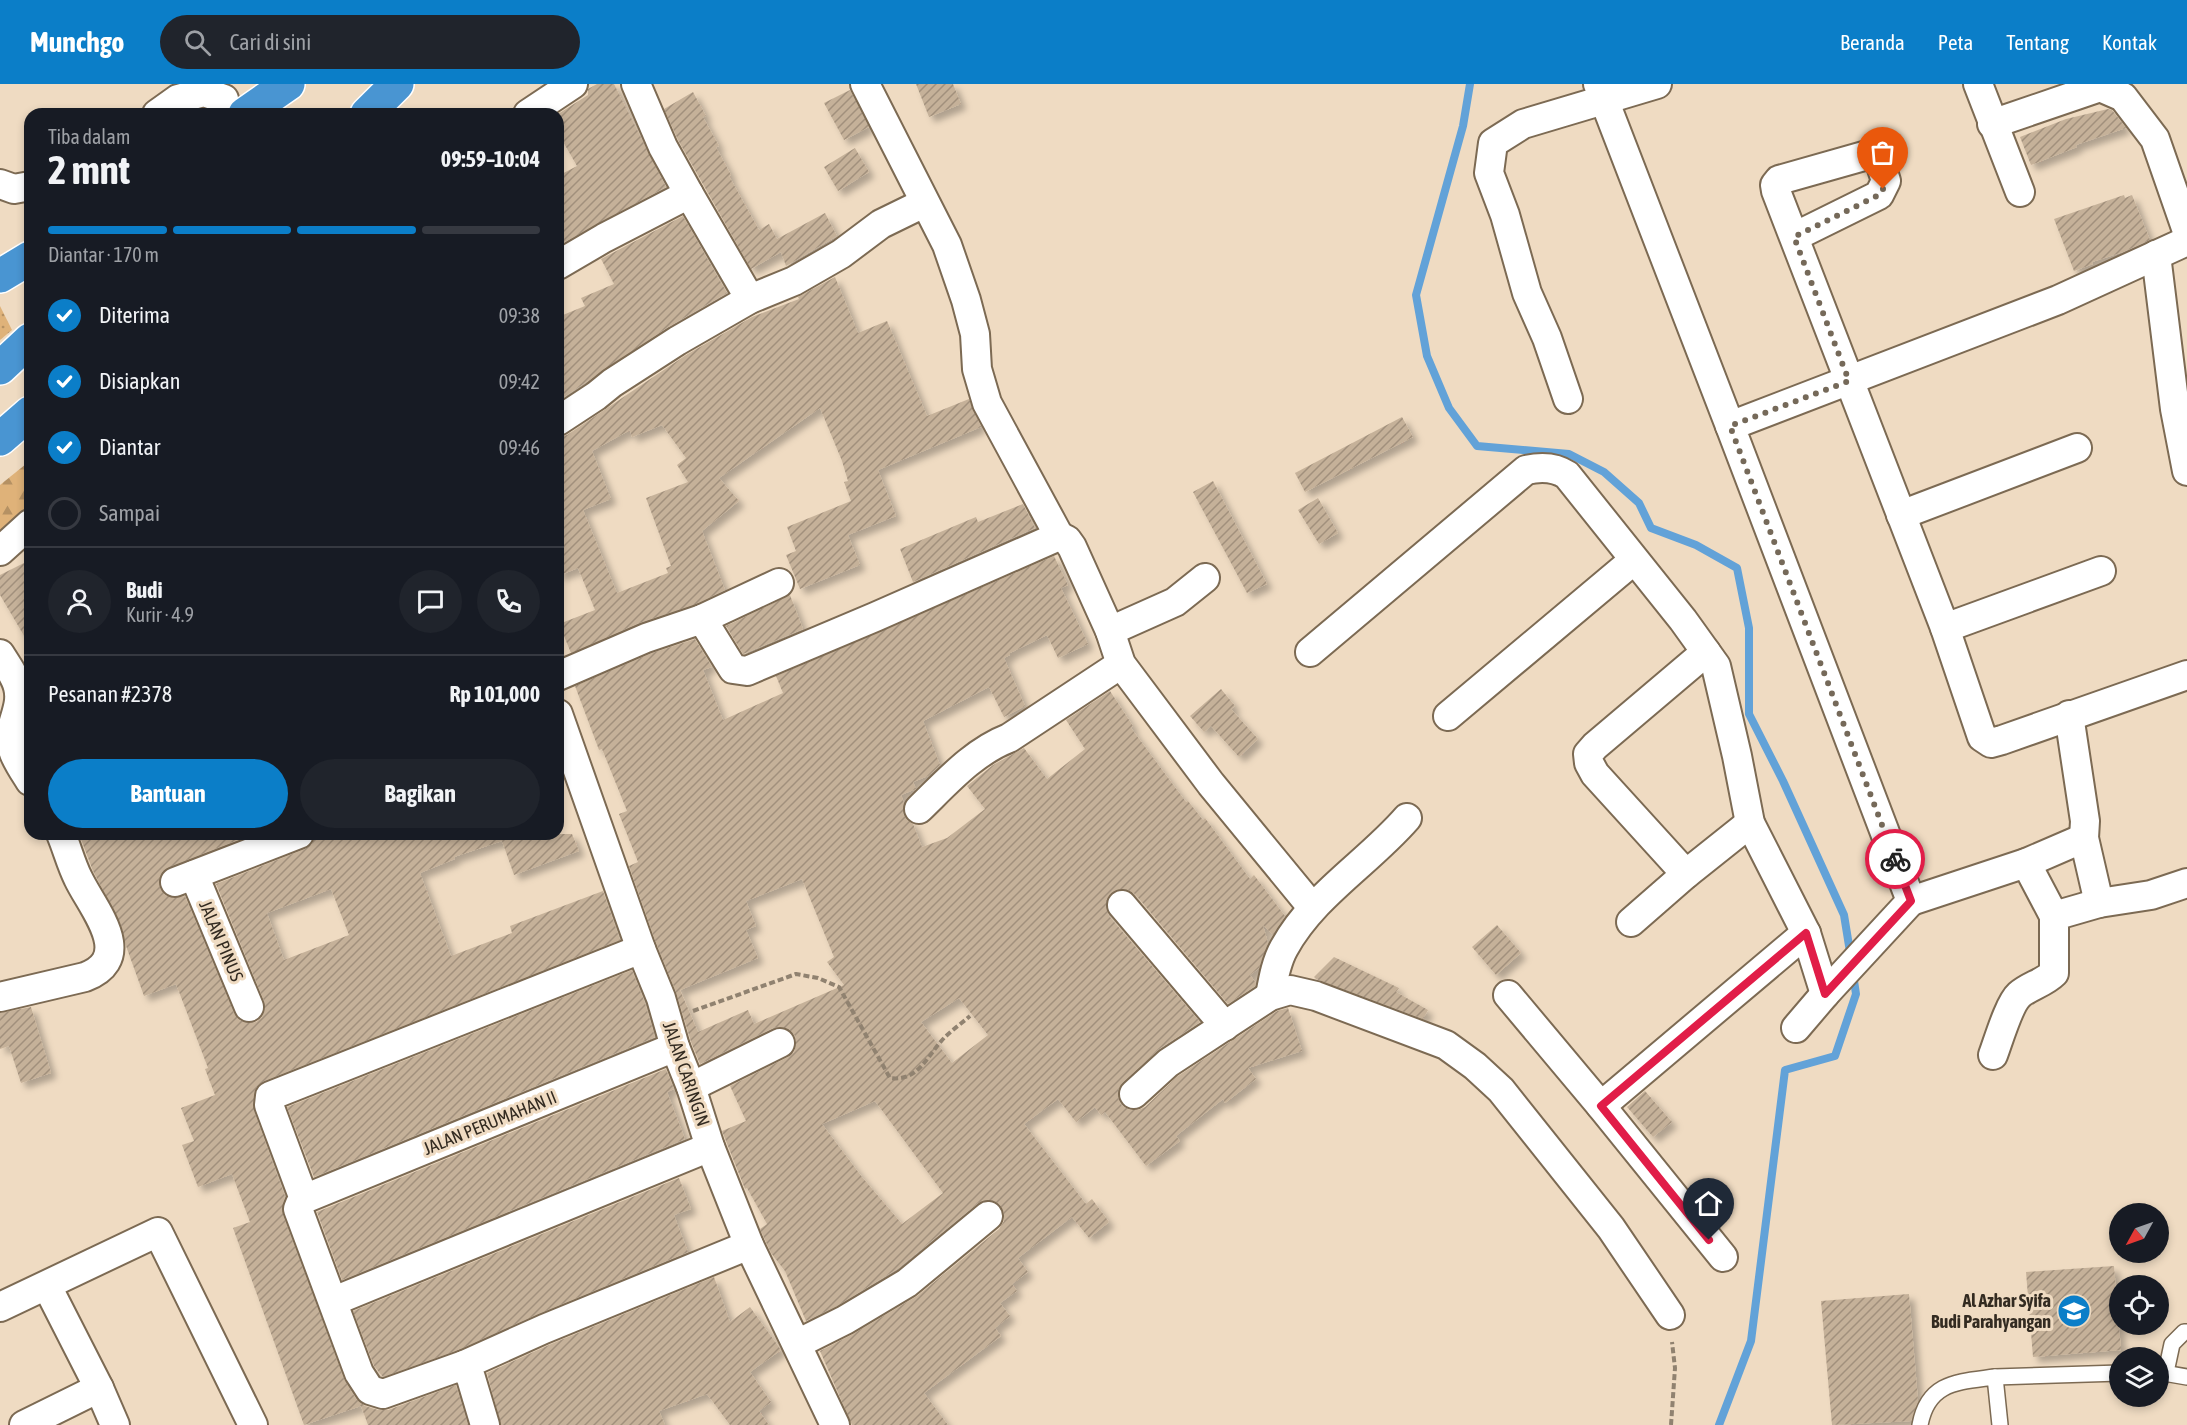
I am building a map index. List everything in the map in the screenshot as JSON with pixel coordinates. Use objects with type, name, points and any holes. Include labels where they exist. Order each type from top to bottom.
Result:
[{"type":"highway","points":[[234,106],[288,84]]},
{"type":"highway","points":[[280,108],[306,84]]},
{"type":"highway","points":[[373,108],[398,84]]},
{"type":"highway","points":[[0,276],[24,262]]},
{"type":"highway","points":[[0,368],[24,346]]},
{"type":"highway","points":[[0,439],[24,418]]},
{"type":"street","points":[[537,108],[573,84]]},
{"type":"street","points":[[636,84],[663,147],[750,299]]},
{"type":"street","points":[[865,84],[947,245],[975,334],[977,369],[987,403],[1059,536],[1067,540],[1072,547],[1110,632],[1120,664],[1211,784],[1312,907]]},
{"type":"street","points":[[1568,399],[1547,339],[1527,293],[1505,215],[1489,173],[1494,143],[1523,124],[1601,92],[1657,84]]},
{"type":"street","points":[[1978,84],[2020,192]]},
{"type":"street","points":[[1992,124],[2100,87],[2123,97],[2155,139],[2187,231]]},
{"type":"street","points":[[165,108],[178,99],[204,92],[234,106]]},
{"type":"street","points":[[1601,92],[1911,901]]},
{"type":"street","points":[[0,184],[14,189],[24,187]]},
{"type":"street","points":[[564,261],[688,194]]},
{"type":"street","points":[[564,418],[658,353],[750,299],[794,281],[841,254],[881,224],[924,202]]},
{"type":"street","points":[[1794,237],[1945,628],[1982,737],[1991,743],[2187,675]]},
{"type":"street","points":[[1730,426],[2058,300],[2187,241]]},
{"type":"street","points":[[2156,255],[2175,409],[2187,471]]},
{"type":"street","points":[[1901,515],[2077,448]]},
{"type":"street","points":[[1310,652],[1526,470],[1547,468],[1561,471],[1567,475],[1683,620],[1716,666],[1750,823],[1832,987]]},
{"type":"street","points":[[0,551],[24,529]]},
{"type":"street","points":[[702,619],[733,669],[747,671],[1059,536]]},
{"type":"street","points":[[1448,716],[1634,560]]},
{"type":"street","points":[[1945,628],[2101,571]]},
{"type":"street","points":[[1110,632],[1175,602],[1205,578]]},
{"type":"street","points":[[564,673],[646,638],[702,619],[779,583]]},
{"type":"street","points":[[1686,874],[1595,774],[1589,763],[1588,754],[1618,725],[1706,652]]},
{"type":"street","points":[[0,654],[18,687],[18,710],[11,730],[11,745],[24,771]]},
{"type":"street","points":[[919,809],[950,778],[989,746],[1009,738],[1120,664]]},
{"type":"street","points":[[2069,715],[2085,821],[2084,838],[2098,903]]},
{"type":"street","name":"JALAN CARINGIN","points":[[564,737],[661,998],[710,1147],[749,1245],[835,1425]]},
{"type":"street","points":[[1270,996],[1283,948],[1312,907],[1371,856],[1407,818]]},
{"type":"street","points":[[1631,922],[1750,823]]},
{"type":"street","points":[[1796,1028],[1911,901],[2026,863],[2084,838]]},
{"type":"street","points":[[0,998],[97,972],[109,951],[110,940],[101,916],[77,878],[63,840]]},
{"type":"street","name":"JALAN PINUS","points":[[249,1007],[184,878],[283,840]]},
{"type":"street","points":[[1993,1055],[2013,1003],[2019,995],[2045,981],[2054,973],[2054,916],[2026,863]]},
{"type":"street","points":[[2054,916],[2098,903],[2151,895],[2187,883]]},
{"type":"street","points":[[1122,905],[1225,1026]]},
{"type":"street","points":[[1601,1106],[1806,933]]},
{"type":"street","points":[[641,949],[270,1096],[269,1105],[304,1199],[298,1209],[359,1373],[370,1390],[383,1394],[464,1365],[544,1329],[749,1245]]},
{"type":"street","points":[[1134,1094],[1168,1063],[1270,996],[1290,990],[1316,996],[1446,1045],[1475,1066],[1501,1090],[1611,1228],[1670,1315]]},
{"type":"street","points":[[1508,995],[1723,1257]]},
{"type":"street","name":"JALAN PERUMAHAN II","points":[[304,1199],[671,1034]]},
{"type":"street","points":[[691,1087],[780,1043]]},
{"type":"street","points":[[334,1301],[710,1147]]},
{"type":"street","points":[[797,1344],[845,1320],[908,1283],[988,1216]]},
{"type":"street","points":[[0,1306],[158,1232],[254,1425]]},
{"type":"street","points":[[46,1286],[99,1388],[115,1425]]},
{"type":"street","points":[[464,1365],[471,1378],[485,1425]]},
{"type":"street","points":[[24,1425],[99,1388]]},
{"type":"lane","points":[[2169,1352],[2172,1344],[2184,1332],[2187,1332]]},
{"type":"lane","points":[[1920,1425],[1923,1413],[1936,1393],[1954,1382],[1995,1377],[2109,1373]]},
{"type":"lane","points":[[2169,1373],[2187,1377]]},
{"type":"lane","points":[[1995,1377],[2000,1425]]},
{"type":"path","points":[[671,1034],[760,986],[795,974],[818,978],[839,987],[890,1078],[902,1080],[918,1070],[945,1037],[970,1016]]},
{"type":"path","points":[[1670,1315],[1675,1368],[1671,1425]]},
{"type":"green space","points":[[0,306],[12,330],[0,340]]},
{"type":"green space","points":[[24,466],[24,515],[0,540],[0,485]]},
{"type":"building","points":[[597,84],[614,84],[666,187],[564,242],[564,173],[577,166],[564,143],[564,110],[588,95],[588,89]]},
{"type":"building","points":[[916,84],[953,84],[961,104],[929,117]]},
{"type":"building","points":[[850,90],[869,127],[844,140],[824,103]]},
{"type":"building","points":[[693,92],[706,116],[703,117],[719,146],[716,147],[731,175],[729,176],[759,230],[769,224],[777,239],[825,213],[837,236],[786,266],[781,252],[751,269],[678,140],[664,109]]},
{"type":"building","points":[[2112,110],[2126,128],[2076,145],[2077,147],[2031,165],[2020,137],[2066,119]]},
{"type":"building","points":[[855,148],[869,172],[838,191],[824,167]]},
{"type":"building","points":[[2124,195],[2125,198],[2132,195],[2150,240],[2074,271],[2054,219]]},
{"type":"building","points":[[683,216],[727,293],[668,327],[564,397],[564,315],[585,306],[581,298],[614,284],[601,259]]},
{"type":"building","points":[[835,277],[858,333],[887,321],[927,416],[969,399],[981,427],[878,470],[896,516],[848,535],[860,565],[800,589],[786,555],[796,551],[787,527],[851,501],[844,482],[848,481],[842,461],[820,408],[719,478],[739,501],[702,531],[725,590],[696,604],[639,623],[571,653],[564,636],[564,622],[595,610],[578,568],[564,574],[564,436],[686,355],[752,317],[799,299],[798,297]],"holes":[[[662,425],[686,458],[677,465],[688,482],[646,498],[671,566],[666,568],[668,573],[617,593],[583,510],[611,499],[592,451],[630,430],[632,437]]]},
{"type":"building","points":[[1402,417],[1413,437],[1305,492],[1295,473]]},
{"type":"building","points":[[1213,481],[1267,584],[1247,593],[1193,492]]},
{"type":"building","points":[[1318,498],[1338,533],[1319,544],[1298,510]]},
{"type":"building","points":[[1023,504],[1035,528],[913,582],[900,549],[976,517],[978,522]]},
{"type":"building","points":[[1054,556],[1068,585],[1061,588],[1088,644],[1058,658],[1047,635],[1004,658],[1025,706],[1004,717],[989,687],[923,721],[940,765],[928,776],[913,782],[916,789],[901,795],[904,803],[903,814],[913,824],[922,847],[947,838],[985,809],[967,786],[993,765],[1024,748],[1047,779],[1085,749],[1066,720],[1110,691],[1133,726],[1131,728],[1186,802],[1188,801],[1203,820],[1205,818],[1250,879],[1254,875],[1285,916],[1273,935],[1263,925],[1268,943],[1259,968],[1250,975],[1256,983],[1255,986],[1228,1004],[1135,894],[1120,889],[1111,893],[1106,900],[1109,916],[1200,1022],[1159,1049],[1123,1082],[1118,1090],[1121,1105],[1130,1110],[1145,1107],[1178,1076],[1277,1011],[1288,1008],[1302,1051],[1248,1068],[1256,1079],[1225,1103],[1223,1099],[1176,1136],[1180,1141],[1146,1166],[1105,1112],[1101,1115],[1095,1107],[1076,1122],[1058,1099],[1024,1124],[1086,1204],[1092,1199],[1109,1222],[1089,1238],[1072,1217],[1018,1258],[1028,1272],[1012,1284],[1017,1291],[1000,1303],[1010,1316],[995,1328],[1001,1336],[924,1393],[948,1425],[852,1425],[820,1351],[917,1296],[999,1229],[1004,1221],[1004,1213],[1000,1205],[986,1200],[978,1203],[897,1269],[837,1306],[806,1321],[785,1271],[771,1253],[760,1229],[767,1224],[747,1188],[745,1189],[722,1131],[746,1121],[730,1086],[788,1057],[794,1052],[795,1036],[789,1029],[773,1028],[700,1064],[629,866],[638,862],[619,814],[627,811],[602,749],[599,750],[575,686],[652,653],[695,639],[712,667],[703,670],[723,720],[783,693],[776,676]],"holes":[[[802,879],[834,957],[827,962],[844,985],[754,1024],[748,1010],[698,1032],[680,990],[758,958],[746,930],[756,926],[746,901]],[[959,998],[988,1035],[952,1063],[921,1022]],[[875,1101],[943,1193],[902,1224],[862,1177],[822,1124]]]},
{"type":"building","points":[[24,563],[24,636],[0,595],[0,575]]},
{"type":"building","points":[[790,595],[803,629],[743,654],[726,626]]},
{"type":"building","points":[[1221,689],[1235,706],[1231,709],[1258,739],[1239,757],[1211,726],[1204,732],[1190,716]]},
{"type":"building","points":[[564,834],[572,834],[579,851],[514,875],[502,841],[454,857],[455,859],[420,873],[451,956],[512,933],[510,926],[603,891],[620,940],[264,1081],[257,1086],[254,1094],[254,1111],[285,1196],[283,1215],[344,1379],[356,1399],[365,1406],[388,1410],[456,1385],[468,1425],[368,1425],[361,1406],[304,1425],[233,1228],[250,1222],[232,1174],[198,1187],[182,1145],[194,1141],[181,1108],[215,1095],[205,1069],[208,1068],[176,984],[144,996],[121,925],[93,871],[81,840],[238,840],[169,867],[162,872],[159,880],[160,888],[165,895],[173,898],[185,896],[234,1013],[239,1020],[247,1023],[256,1022],[262,1017],[265,1009],[264,1001],[216,884],[305,849],[312,844],[313,840],[564,840]],"holes":[[[331,889],[349,935],[284,960],[267,913]]]},
{"type":"building","points":[[1497,925],[1521,953],[1496,975],[1472,947]]},
{"type":"building","points":[[1334,957],[1399,988],[1396,992],[1428,1010],[1423,1019],[1316,979],[1314,977]]},
{"type":"building","points":[[632,970],[655,1037],[314,1177],[287,1107]]},
{"type":"building","points":[[31,1007],[51,1073],[21,1083],[9,1046],[0,1049],[0,1013]]},
{"type":"building","points":[[666,1069],[674,1089],[667,1092],[685,1139],[342,1280],[317,1212]]},
{"type":"building","points":[[1645,1091],[1672,1122],[1653,1137],[1627,1107]]},
{"type":"building","points":[[679,1178],[691,1209],[674,1215],[688,1252],[458,1350],[383,1377],[374,1366],[353,1311]]},
{"type":"building","name":"Al Azhar Syifa Budi Parahyangan","points":[[2114,1266],[2115,1275],[2109,1275],[2109,1335],[2120,1335],[2121,1347],[2109,1347],[2109,1351],[2033,1357],[2026,1272]]},
{"type":"building","points":[[714,1277],[730,1322],[750,1307],[781,1350],[750,1372],[771,1402],[759,1411],[769,1425],[730,1425],[707,1394],[659,1411],[665,1425],[501,1425],[487,1373]]},
{"type":"building","points":[[1909,1294],[1918,1401],[1911,1421],[1832,1425],[1821,1301]]},
{"type":"waterway","points":[[1470,84],[1463,126],[1416,295],[1427,356],[1449,408],[1477,446],[1569,454],[1604,472],[1639,503],[1651,528],[1696,545],[1737,568],[1749,628],[1749,714],[1783,781],[1844,915],[1851,958]]},
{"type":"waterway","points":[[1719,1425],[1751,1341],[1785,1070],[1835,1056],[1856,994],[1853,974]]},
{"type":"way so far","points":[[1883,189],[1879,195],[1794,237],[1849,381],[1730,426],[1895,859]]},
{"type":"place","name":"Al Azhar Syifa Budi Parahyangan","points":[[2074,1311]]},
{"type":"route","points":[[1709,1240],[1601,1106],[1806,933],[1825,994],[1911,901],[1895,859]]}]
